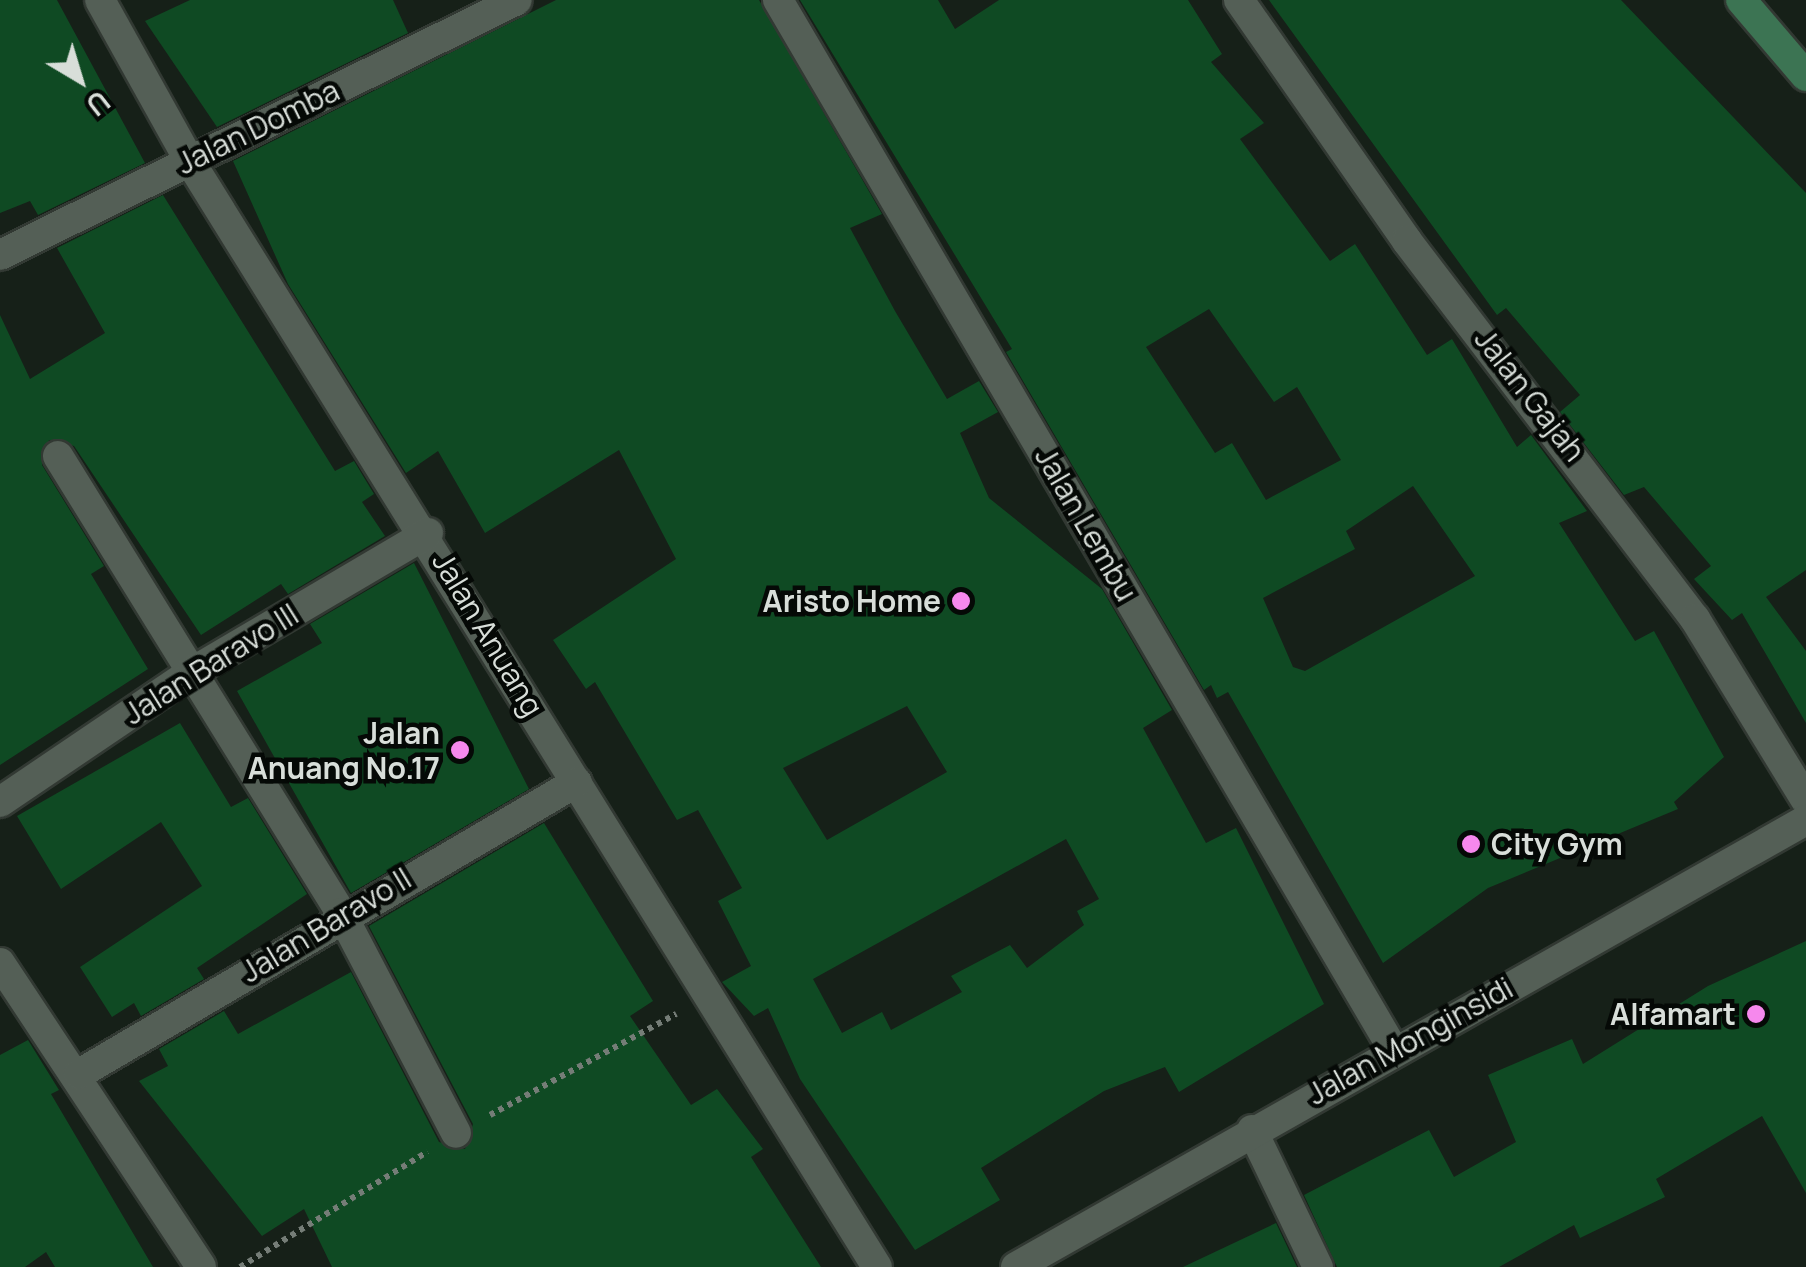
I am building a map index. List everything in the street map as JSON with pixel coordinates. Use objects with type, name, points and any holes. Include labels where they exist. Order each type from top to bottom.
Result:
[{"type":"main road","points":[[1741,0],[1806,76]]},
{"type":"street","name":"Jalan Anuang","points":[[100,0],[189,160],[428,533],[877,1267]]},
{"type":"street","name":"Jalan Domba","points":[[0,255],[517,0]]},
{"type":"street","name":"Jalan Lembu","points":[[778,0],[1394,1049]]},
{"type":"street","name":"Jalan Gajah","points":[[1240,0],[1407,242],[1695,619],[1806,800]]},
{"type":"street","points":[[58,456],[341,913],[456,1133]]},
{"type":"street","name":"Jalan Baravo III","points":[[0,802],[192,672],[428,533]]},
{"type":"street","name":"Jalan Baravo II","points":[[79,1074],[341,913],[577,782]]},
{"type":"street","name":"Jalan Monginsidi","points":[[1016,1267],[1394,1049],[1806,820]]},
{"type":"street","points":[[0,963],[79,1074],[201,1267]]},
{"type":"street","points":[[1252,1130],[1318,1267]]},
{"type":"building","points":[[0,0],[57,0],[145,163],[38,215],[30,201],[0,213]]},
{"type":"building","points":[[190,0],[393,0],[408,33],[217,127],[145,21]]},
{"type":"building","points":[[556,0],[759,0],[882,214],[850,228],[895,311],[947,399],[979,381],[998,412],[960,433],[989,498],[1102,589],[1172,710],[1143,728],[1206,843],[1236,828],[1324,1004],[1179,1092],[1165,1067],[1104,1091],[981,1168],[1000,1200],[915,1250],[800,1079],[768,1008],[754,1016],[722,982],[751,966],[718,901],[742,888],[698,810],[677,820],[595,682],[586,689],[553,640],[676,559],[619,450],[485,533],[438,451],[406,473],[288,284],[233,161]],"holes":[[[907,706],[947,772],[827,840],[783,768]],[[1066,839],[1099,899],[1077,911],[1084,925],[1027,968],[1010,945],[951,976],[962,992],[891,1030],[882,1012],[842,1033],[813,979]]]},
{"type":"building","points":[[800,0],[938,0],[955,29],[999,0],[1188,0],[1222,54],[1211,62],[1264,123],[1240,139],[1330,261],[1355,244],[1427,355],[1452,339],[1517,447],[1531,435],[1587,511],[1559,523],[1635,641],[1654,631],[1724,757],[1674,802],[1678,809],[1488,888],[1383,963],[1228,692],[1217,698],[1211,685],[1204,690],[1006,352],[1012,349]],"holes":[[[1209,309],[1274,402],[1297,387],[1341,460],[1266,500],[1232,443],[1215,453],[1146,347]],[[1413,486],[1475,576],[1305,671],[1293,667],[1263,598],[1355,549],[1346,531]]]},
{"type":"building","points":[[1269,0],[1621,0],[1806,193],[1806,570],[1766,597],[1806,651],[1806,723],[1742,613],[1732,620],[1694,579],[1711,566],[1644,487],[1624,495],[1560,412],[1580,395],[1506,308],[1497,315]]},
{"type":"building","points":[[163,195],[335,471],[354,461],[374,494],[362,502],[385,536],[288,594],[281,584],[201,635],[74,446],[49,440],[42,465],[104,566],[91,574],[148,669],[0,765],[0,315],[30,379],[105,333],[57,248]]},
{"type":"building","points":[[414,563],[529,789],[351,893],[237,691],[322,643],[310,624]]},
{"type":"building","points":[[180,723],[231,807],[248,798],[307,894],[197,968],[204,979],[141,1016],[134,1003],[112,1017],[80,967],[202,886],[161,822],[61,889],[17,816]]},
{"type":"building","points":[[544,823],[653,1001],[630,1016],[691,1105],[717,1089],[763,1149],[751,1157],[821,1267],[332,1267],[304,1209],[262,1236],[139,1081],[168,1066],[159,1049],[224,1011],[238,1034],[351,972],[439,1142],[465,1149],[473,1124],[369,926]]},
{"type":"building","points":[[1806,941],[1806,1193],[1762,1116],[1656,1179],[1665,1197],[1580,1238],[1574,1225],[1499,1267],[1337,1267],[1304,1195],[1429,1130],[1454,1177],[1516,1142],[1488,1075],[1572,1039],[1583,1064],[1708,986]]},
{"type":"building","points":[[28,1040],[59,1090],[51,1094],[153,1267],[55,1267],[46,1252],[25,1267],[0,1267],[0,1055]]},
{"type":"building","points":[[1276,1223],[1297,1267],[1183,1267]]},
{"type":"place","name":"Aristo Home","points":[[961,601]]},
{"type":"place","name":"Jalan Anuang No.17","points":[[460,750]]},
{"type":"place","name":"City Gym","points":[[1471,844]]},
{"type":"place","name":"Alfamart","points":[[1756,1014]]}]
